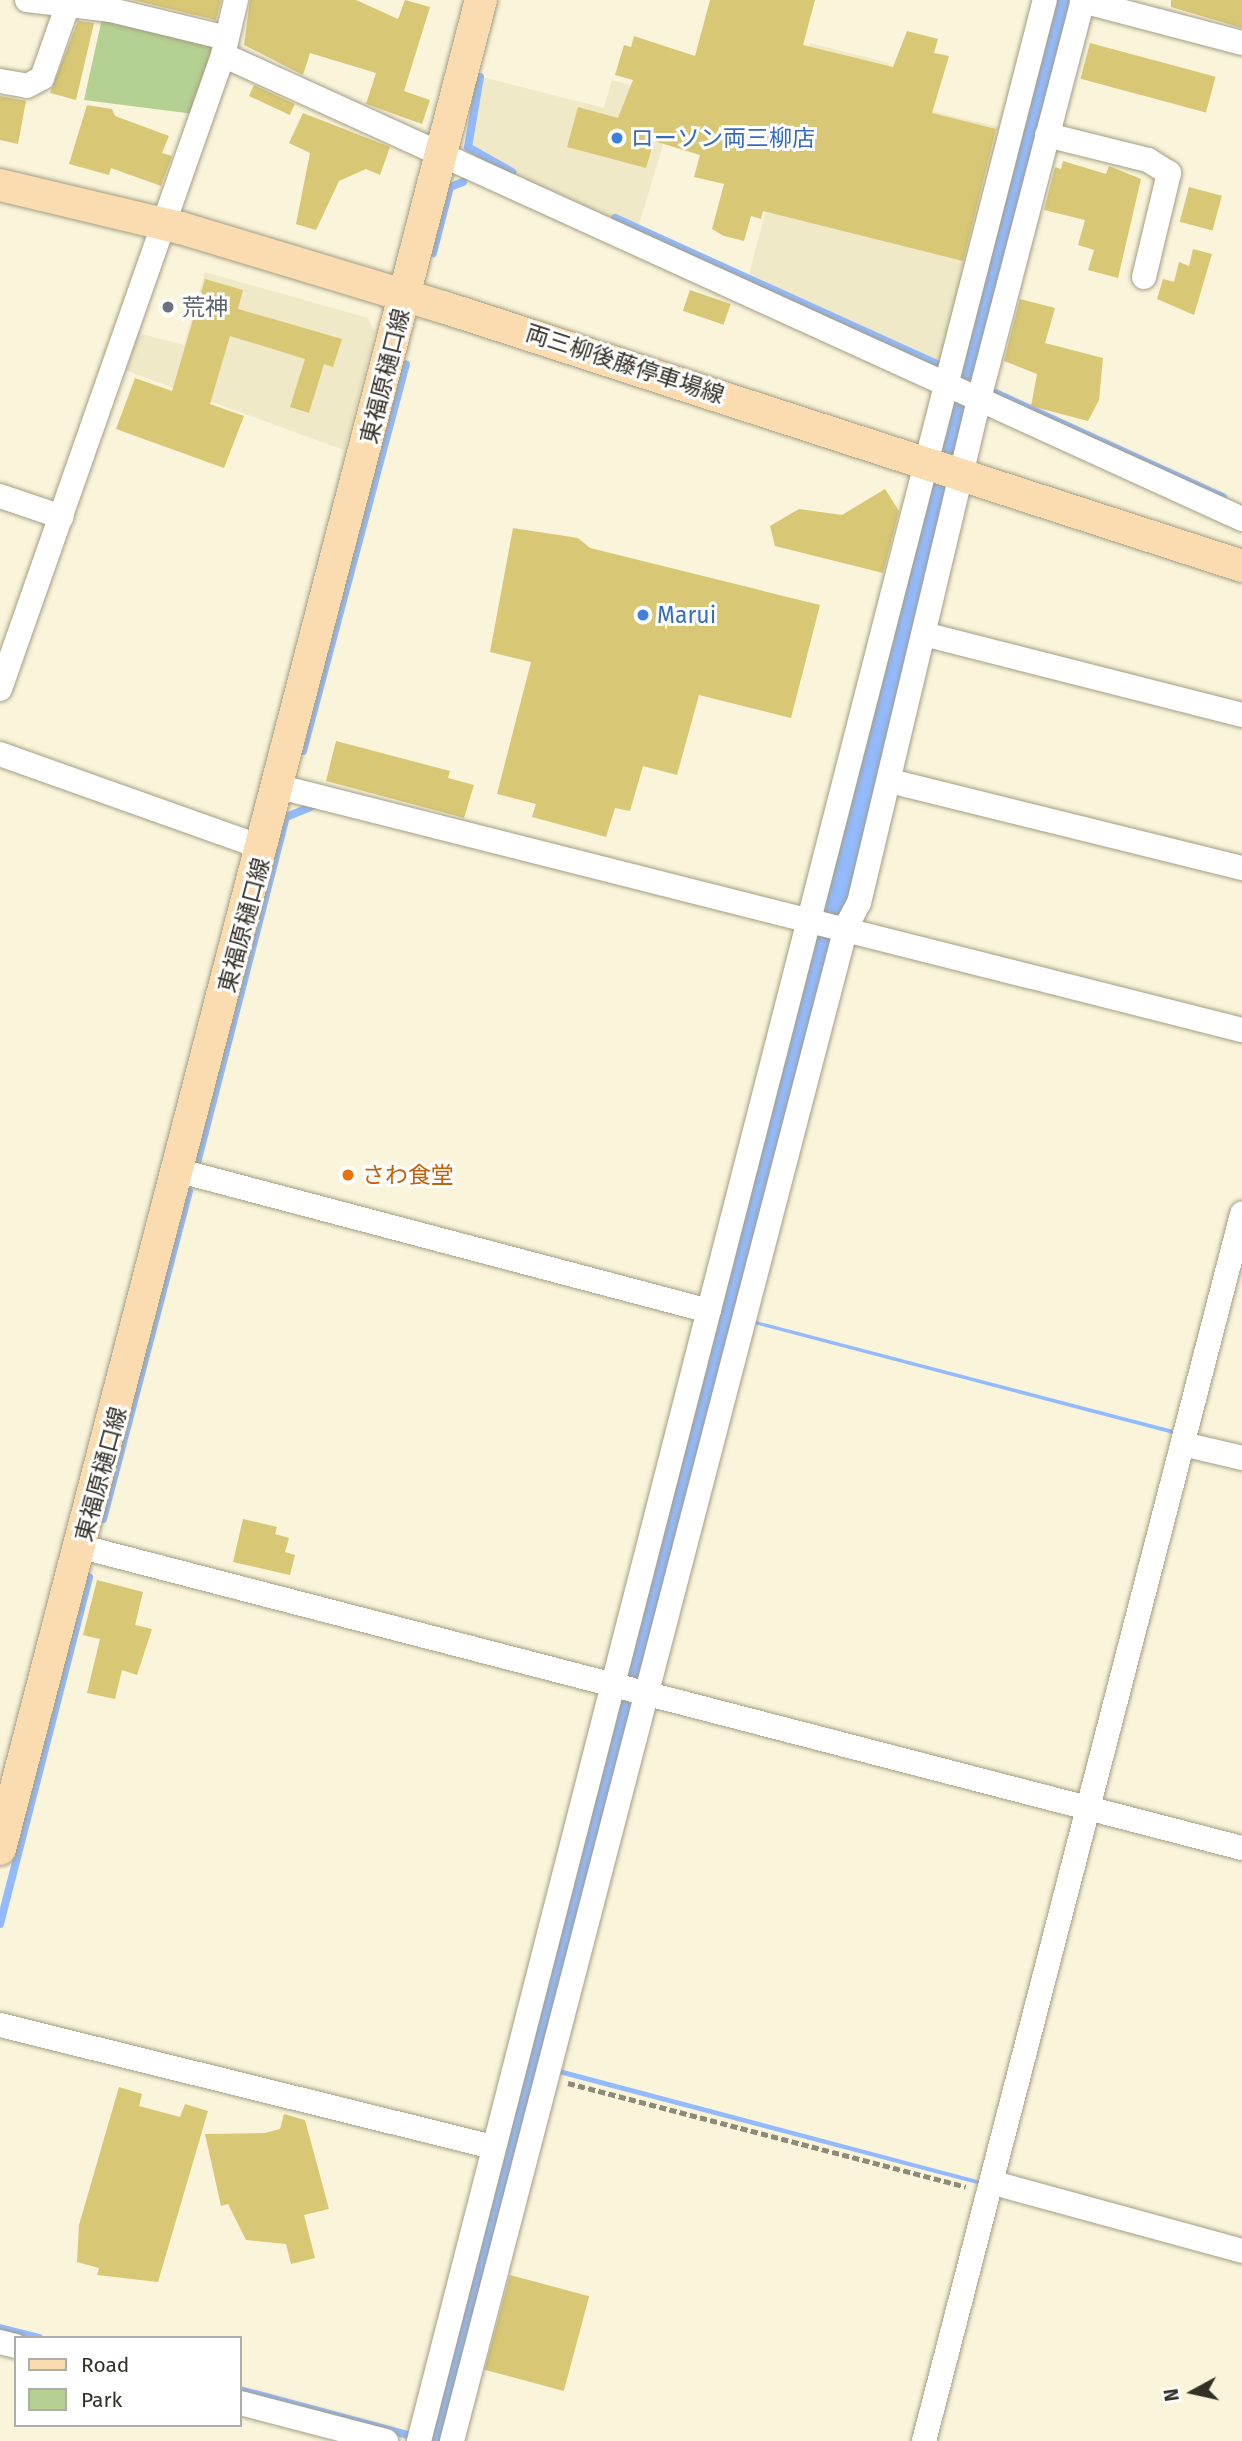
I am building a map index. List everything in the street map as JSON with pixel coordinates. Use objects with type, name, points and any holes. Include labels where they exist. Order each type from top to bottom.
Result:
[{"type":"main road","name":"東福原樋口線","points":[[0,1849],[180,1171],[481,0]]},
{"type":"main road","name":"両三柳後藤停車場線","points":[[0,185],[163,224],[406,297],[761,407],[945,472],[1242,566]]},
{"type":"street","points":[[27,0],[67,7],[111,10],[225,47],[442,156],[977,394],[1242,519]]},
{"type":"street","points":[[0,689],[7,647],[62,517],[225,47],[236,0]]},
{"type":"street","points":[[452,2441],[544,2077],[846,927],[859,903],[928,635],[926,611],[945,472],[950,382],[1045,0]]},
{"type":"street","points":[[419,2441],[812,918],[945,472],[977,394],[1083,1],[1242,43]]},
{"type":"street","points":[[0,81],[27,86],[42,78],[67,7]]},
{"type":"street","points":[[1047,135],[1148,160],[1169,173],[1144,276]]},
{"type":"street","points":[[0,496],[62,517]]},
{"type":"street","points":[[928,635],[1242,715]]},
{"type":"street","points":[[0,754],[264,848]]},
{"type":"street","points":[[890,781],[1242,868]]},
{"type":"street","points":[[280,786],[812,918],[1242,1030]]},
{"type":"street","points":[[180,1171],[709,1311]]},
{"type":"street","points":[[924,2441],[992,2188],[1242,1214]]},
{"type":"street","points":[[1183,1444],[1242,1458]]},
{"type":"street","points":[[82,1547],[646,1689],[1242,1847]]},
{"type":"street","points":[[0,2025],[493,2147]]},
{"type":"street","points":[[992,2188],[1242,2251]]},
{"type":"street","points":[[242,2404],[386,2441]]},
{"type":"path","points":[[544,2077],[992,2188]]},
{"type":"shaded area","points":[[810,43],[889,63],[882,99],[1003,128],[943,364],[749,274]]},
{"type":"shaded area","points":[[483,77],[604,108],[612,80],[677,99],[637,231],[470,156],[464,148]]},
{"type":"shaded area","points":[[205,272],[368,318],[375,332],[344,450],[122,369],[134,332],[184,345]]},
{"type":"green space","points":[[103,14],[215,39],[194,114],[84,100]]},
{"type":"water","points":[[752,1320],[1177,1431],[1177,1435],[751,1323]]},
{"type":"water","points":[[556,2068],[981,2181],[981,2185],[555,2073]]},
{"type":"building","points":[[133,0],[221,0],[216,20]]},
{"type":"building","points":[[250,0],[356,0],[398,19],[405,0],[430,7],[404,91],[430,100],[422,124],[366,104],[376,73],[310,53],[303,75],[244,45]]},
{"type":"building","points":[[710,0],[815,0],[803,45],[893,67],[907,31],[938,39],[934,53],[949,56],[932,113],[996,129],[963,261],[763,211],[761,219],[751,216],[744,241],[724,236],[712,229],[724,184],[694,177],[700,155],[654,141],[646,168],[567,147],[578,107],[618,118],[633,80],[615,75],[624,45],[631,47],[634,36],[695,56]]},
{"type":"building","points":[[1171,0],[1242,0],[1242,28],[1171,7]]},
{"type":"building","points":[[78,21],[94,23],[76,100],[50,93]]},
{"type":"building","points":[[1090,43],[1216,77],[1206,112],[1080,79]]},
{"type":"building","points":[[254,85],[295,104],[290,115],[249,96]]},
{"type":"building","points":[[0,96],[26,101],[18,144],[0,140]]},
{"type":"building","points":[[87,105],[112,109],[115,116],[169,136],[162,153],[172,156],[161,186],[111,168],[109,175],[69,164]]},
{"type":"building","points":[[303,113],[390,147],[380,175],[366,169],[339,181],[316,230],[296,224],[310,153],[289,143]]},
{"type":"building","points":[[1063,161],[1106,174],[1109,166],[1141,179],[1118,278],[1088,270],[1094,250],[1078,245],[1085,220],[1044,210],[1055,167],[1061,169]]},
{"type":"building","points":[[1189,187],[1222,196],[1213,231],[1180,222]]},
{"type":"building","points":[[1193,249],[1212,254],[1194,315],[1157,299],[1163,279],[1174,282],[1179,262],[1189,266]]},
{"type":"building","points":[[205,279],[243,290],[238,309],[342,339],[333,367],[324,364],[309,413],[290,407],[305,359],[230,336],[210,404],[244,416],[224,468],[116,429],[135,378],[172,391]]},
{"type":"building","points":[[690,290],[731,304],[723,325],[683,311]]},
{"type":"building","points":[[1020,299],[1055,308],[1045,343],[1103,358],[1099,400],[1088,421],[1031,406],[1037,374],[1004,361]]},
{"type":"building","points":[[885,489],[899,511],[883,573],[775,546],[770,526],[799,509],[842,515]]},
{"type":"building","points":[[513,528],[578,538],[590,548],[820,605],[791,718],[699,695],[677,775],[643,766],[630,811],[615,808],[606,837],[532,817],[536,804],[497,794],[531,662],[490,652]]},
{"type":"building","points":[[336,741],[450,771],[448,778],[474,785],[464,818],[326,781]]},
{"type":"building","points":[[243,1519],[277,1527],[275,1534],[289,1538],[285,1552],[295,1555],[290,1575],[233,1562]]},
{"type":"building","points":[[97,1580],[143,1592],[135,1625],[152,1629],[137,1675],[122,1670],[115,1699],[87,1693],[100,1639],[83,1635]]},
{"type":"building","points":[[119,2087],[142,2094],[139,2106],[180,2117],[185,2104],[208,2111],[158,2282],[97,2275],[99,2268],[77,2262],[79,2225]]},
{"type":"building","points":[[284,2114],[305,2120],[329,2209],[304,2215],[315,2258],[291,2264],[286,2244],[246,2240],[228,2204],[221,2206],[205,2134],[265,2133],[280,2129]]},
{"type":"building","points":[[510,2275],[589,2296],[564,2391],[485,2370]]},
{"type":"waterway","points":[[433,2441],[1064,0]]},
{"type":"waterway","points":[[1048,3],[1062,7]]},
{"type":"waterway","points":[[480,77],[468,147],[512,172]]},
{"type":"waterway","points":[[433,253],[450,187],[463,182]]},
{"type":"waterway","points":[[615,218],[941,366]]},
{"type":"waterway","points":[[303,751],[406,365]]},
{"type":"waterway","points":[[991,391],[1223,497]]},
{"type":"waterway","points":[[196,1167],[286,817],[318,804]]},
{"type":"waterway","points":[[103,1519],[189,1191]]},
{"type":"waterway","points":[[0,1924],[89,1577]]},
{"type":"waterway","points":[[0,2328],[31,2336]]},
{"type":"waterway","points":[[242,2391],[416,2437]]},
{"type":"place","name":"ローソン両三柳店","points":[[617,138]]},
{"type":"place","name":"荒神","points":[[168,307]]},
{"type":"place","name":"Marui","points":[[643,615]]},
{"type":"place","name":"さわ食堂","points":[[348,1175]]}]
